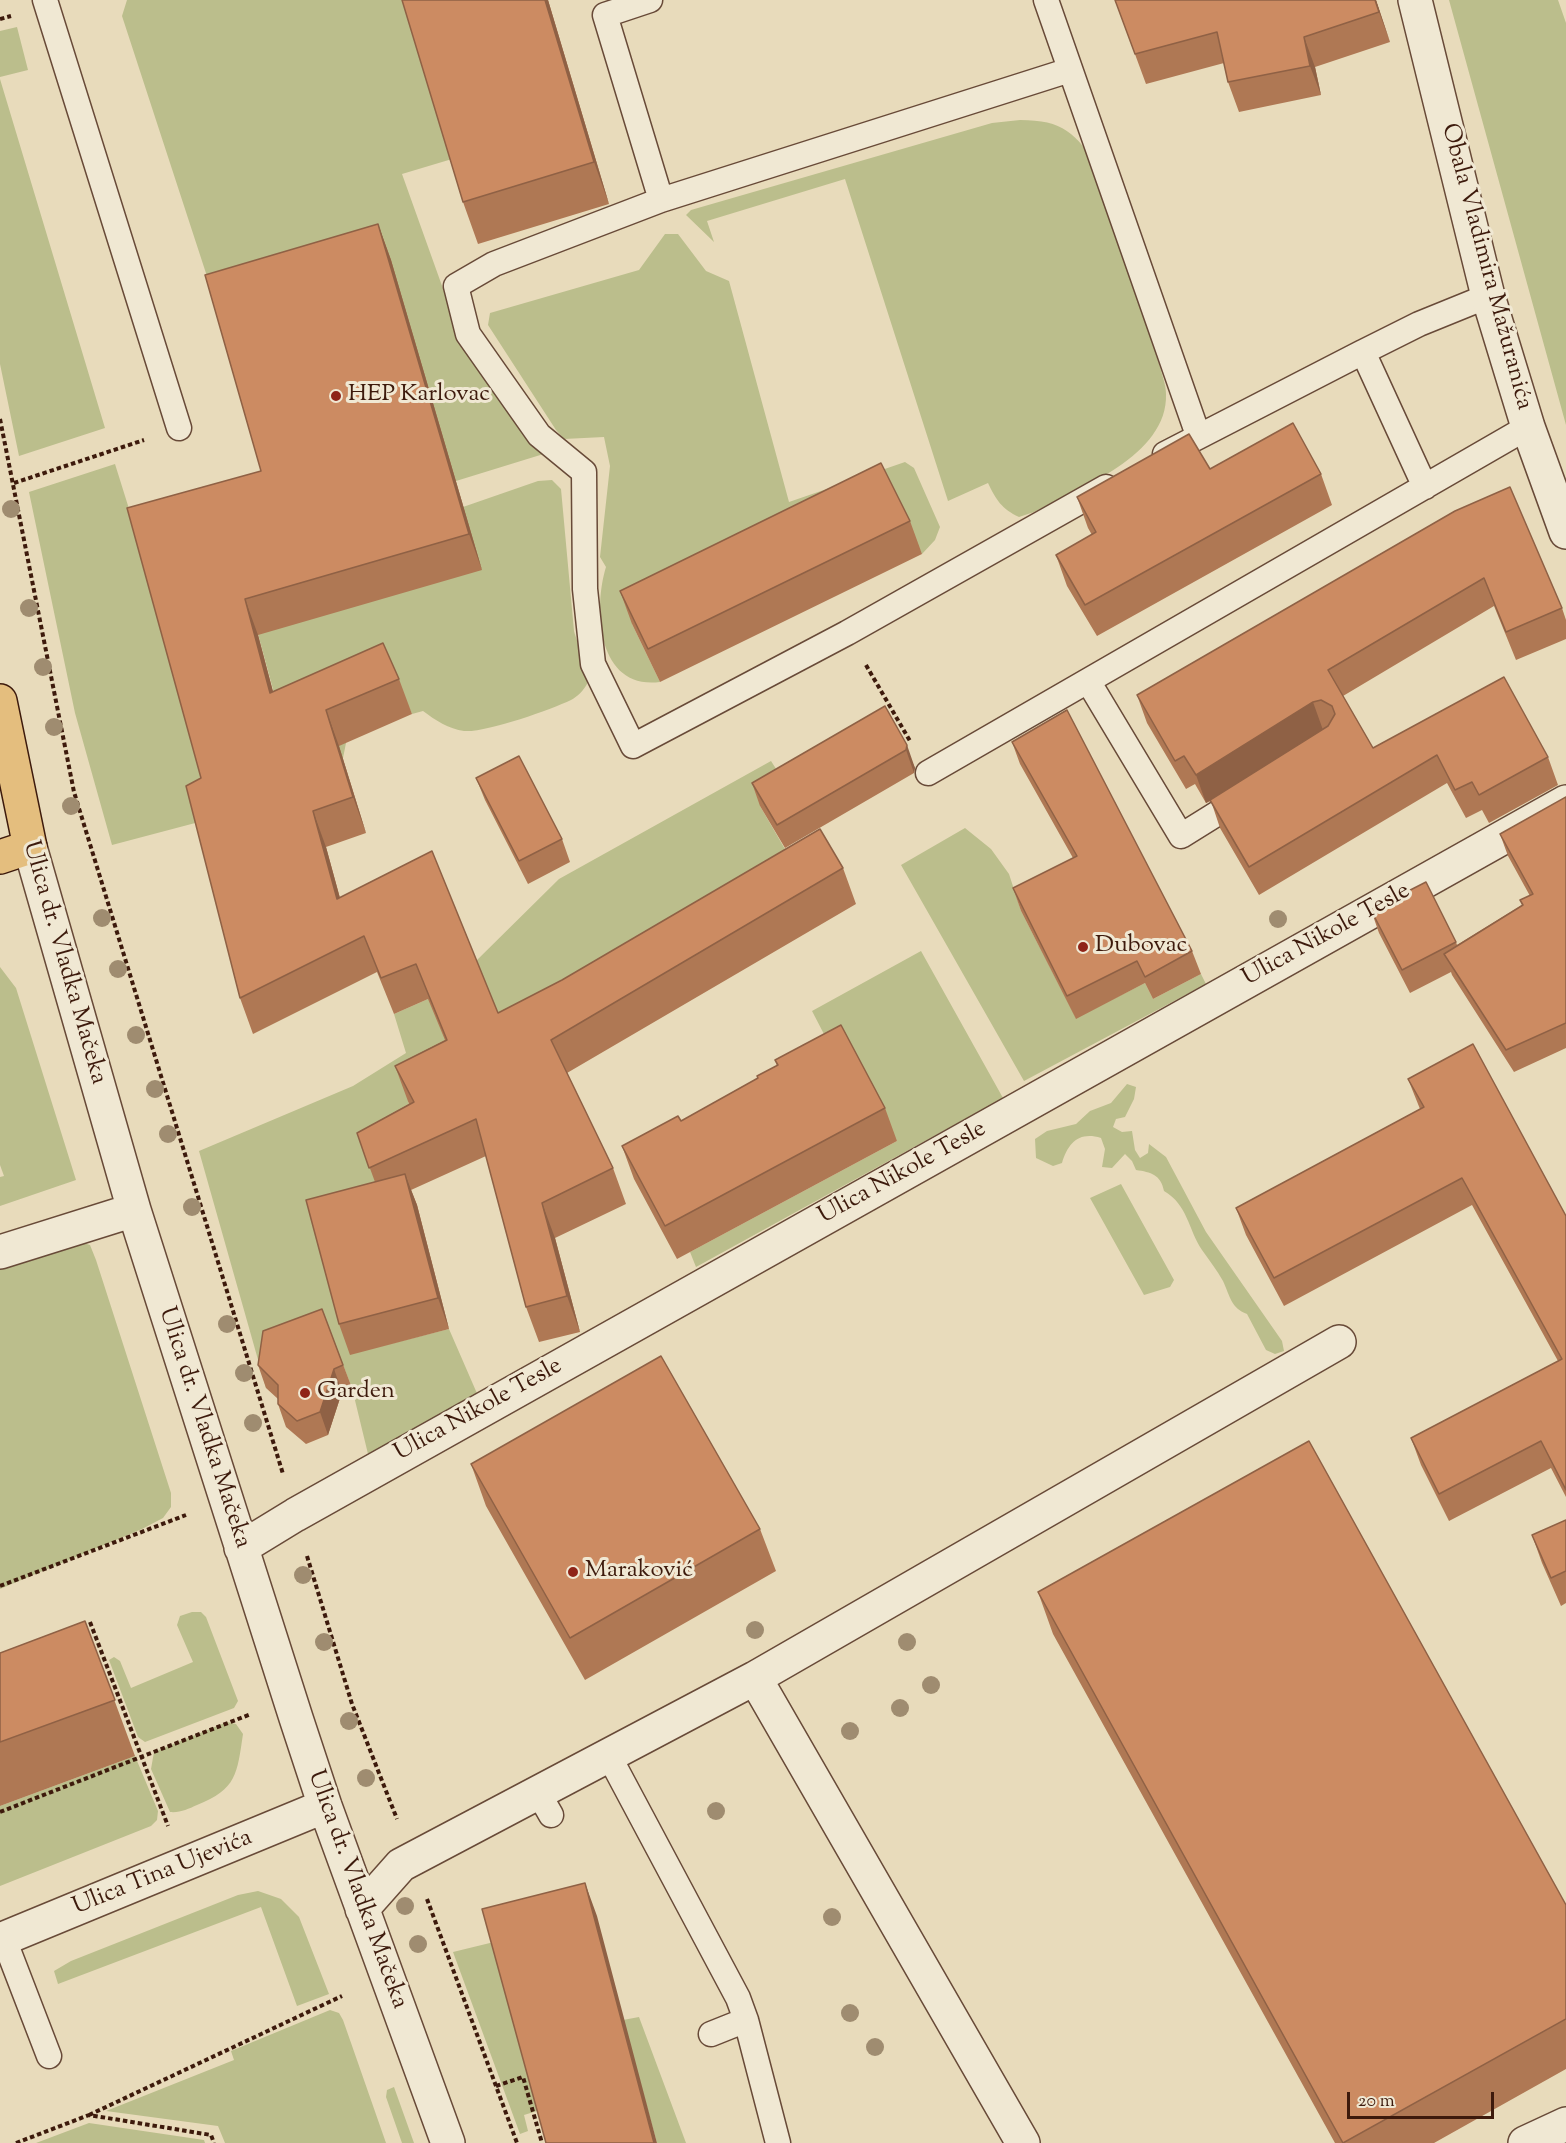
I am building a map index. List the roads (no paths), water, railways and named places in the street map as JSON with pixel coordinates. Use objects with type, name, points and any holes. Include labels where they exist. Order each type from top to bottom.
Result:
[{"type":"main road","name":"Ulica dr. Vladka Mačeka","points":[[0,701],[15,852]]},
{"type":"street","name":"Obala Vladimira Mažuranića","points":[[1415,0],[1488,296],[1528,427],[1566,532]]},
{"type":"street","name":"Ulica Nikole Tesle","points":[[241,1548],[295,1515],[1566,802]]},
{"type":"street","name":"Ulica dr. Vladka Mačeka","points":[[15,852],[134,1210],[325,1806],[448,2143]]},
{"type":"street","points":[[0,1252],[134,1210]]},
{"type":"street","points":[[362,1909],[401,1865],[413,1862],[545,1805],[609,1756],[755,1678],[1339,1342]]},
{"type":"street","points":[[755,1678],[1023,2143]]},
{"type":"street","name":"Ulica Tina Ujevića","points":[[2,1940],[325,1806]]},
{"type":"street","points":[[1525,2143],[1566,2124]]},
{"type":"lane","points":[[45,0],[179,428]]},
{"type":"lane","points":[[650,0],[603,8],[661,200]]},
{"type":"lane","points":[[1046,0],[1198,435]]},
{"type":"lane","points":[[1070,70],[661,200],[494,264],[456,285],[468,334],[539,435],[584,472],[585,589],[593,664],[633,746],[848,633],[1198,435],[1419,324],[1488,296]]},
{"type":"lane","points":[[1363,352],[1425,487]]},
{"type":"lane","points":[[928,773],[1528,427]]},
{"type":"lane","points":[[1088,681],[1181,836],[1261,786]]},
{"type":"lane","points":[[609,1756],[738,1998],[746,2020],[778,2143]]},
{"type":"lane","points":[[2,1940],[49,2056]]},
{"type":"lane","points":[[711,2034],[746,2020]]},
{"type":"place","name":"HEP Karlovac","points":[[336,396]]},
{"type":"place","name":"Dubovac","points":[[1083,947]]},
{"type":"place","name":"Garden","points":[[305,1393]]},
{"type":"place","name":"Maraković","points":[[573,1572]]}]
